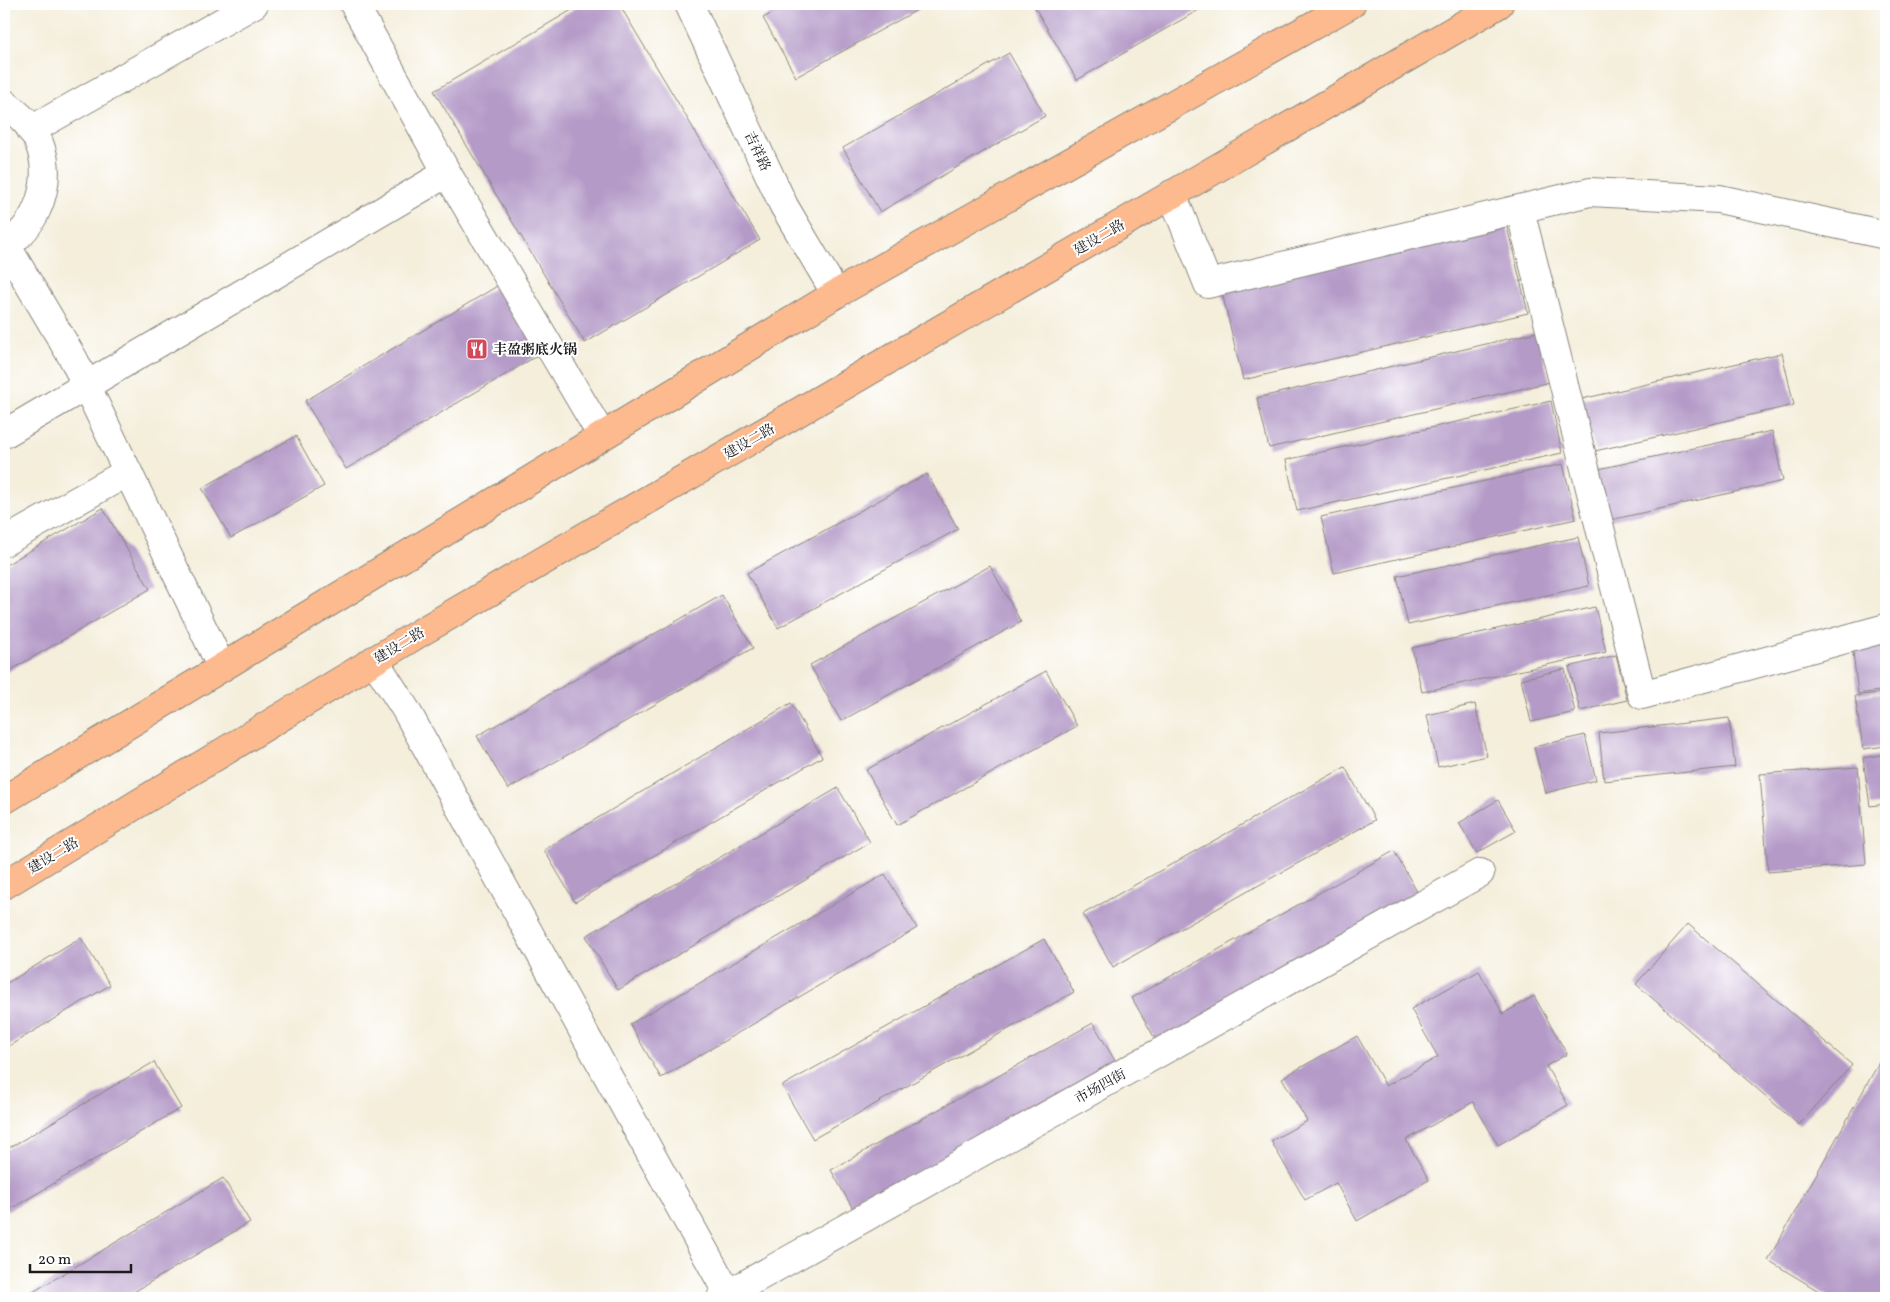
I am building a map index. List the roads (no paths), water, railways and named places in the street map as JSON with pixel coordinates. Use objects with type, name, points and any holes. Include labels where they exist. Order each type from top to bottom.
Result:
[{"type":"main road","points":[[4,800],[221,666],[836,294],[1351,4]]},
{"type":"main road","name":"建设二路","points":[[4,885],[374,660],[1499,4]]},
{"type":"street","points":[[31,130],[254,4]]},
{"type":"street","points":[[354,4],[447,173],[602,436]]},
{"type":"street","name":"吉祥路","points":[[689,4],[784,206],[836,294]]},
{"type":"street","points":[[4,103],[24,119],[39,143],[45,171],[42,200],[28,226],[5,246],[74,360],[221,666]]},
{"type":"street","points":[[4,434],[447,173]]},
{"type":"street","points":[[1172,194],[1208,284],[1590,192],[1719,199],[1886,235]]},
{"type":"street","points":[[1520,210],[1642,695],[1886,628]]},
{"type":"street","points":[[4,542],[128,472]]},
{"type":"street","points":[[374,660],[406,710],[724,1296]]},
{"type":"street","name":"市场四街","points":[[724,1296],[1480,873]]},
{"type":"place","name":"丰盈粥底火锅","points":[[477,349]]}]
